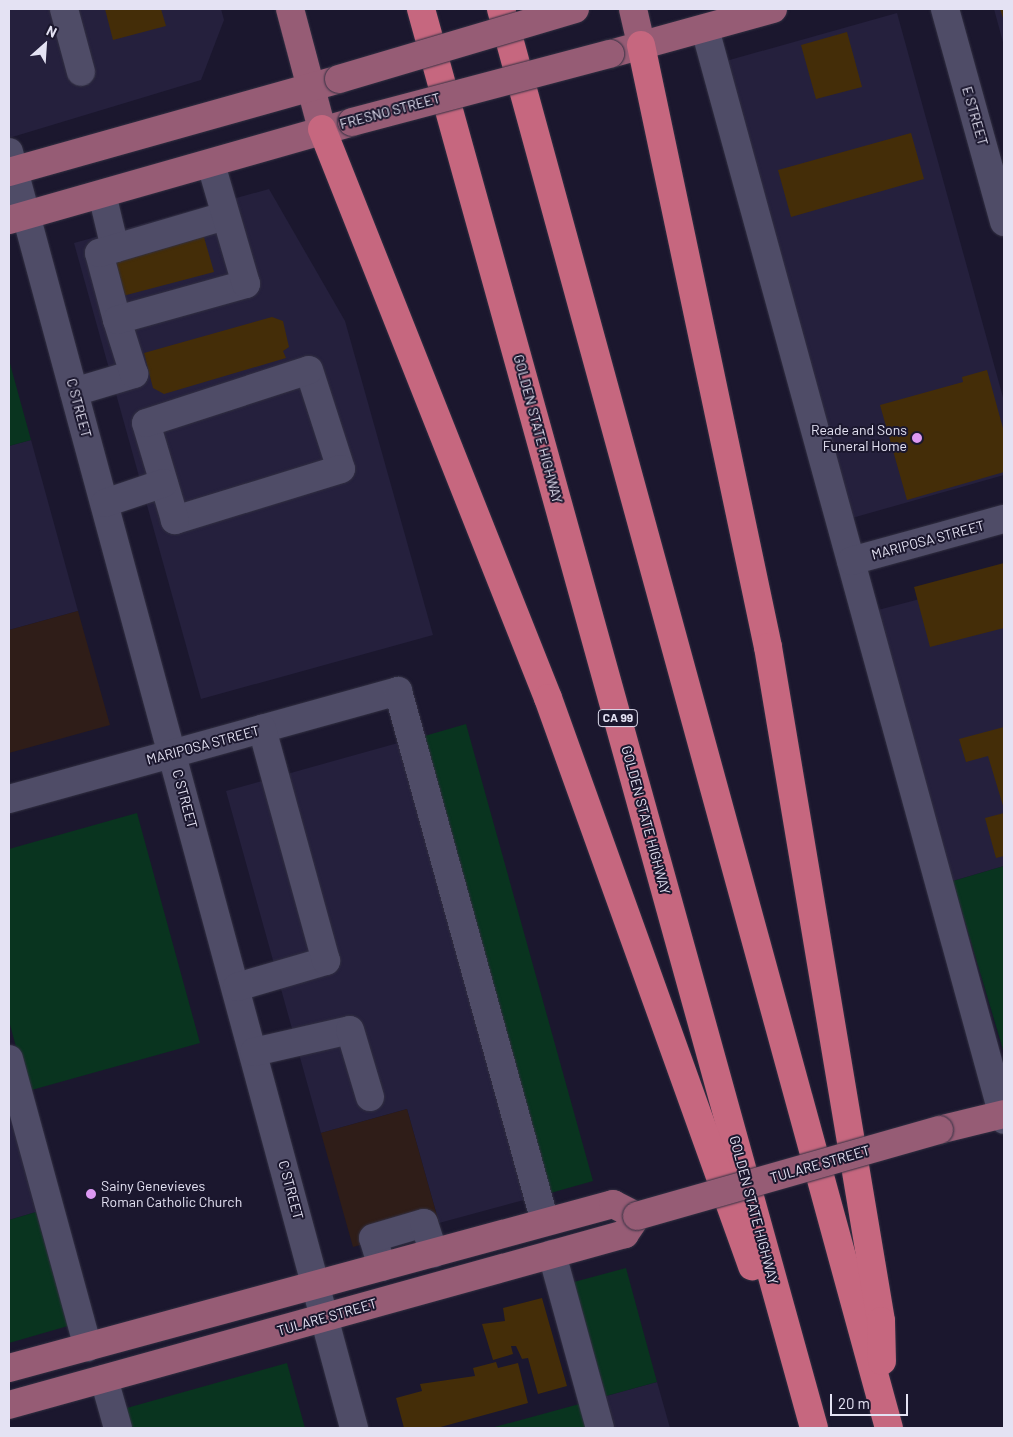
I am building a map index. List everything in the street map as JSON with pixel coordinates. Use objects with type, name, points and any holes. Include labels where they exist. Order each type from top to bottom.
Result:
[{"type":"highway","name":"GOLDEN STATE HIGHWAY","points":[[421,9],[812,1428]]},
{"type":"highway","points":[[501,9],[887,1419]]},
{"type":"highway","points":[[642,45],[768,647],[881,1321],[887,1419]]},
{"type":"highway","points":[[322,129],[548,698],[812,1428]]},
{"type":"main road","points":[[290,9],[322,129]]},
{"type":"main road","points":[[11,165],[339,79],[576,9]]},
{"type":"main road","points":[[633,9],[642,45]]},
{"type":"main road","name":"FRESNO STREET","points":[[18,217],[212,164],[322,129],[610,54],[773,9]]},
{"type":"main road","name":"TULARE STREET","points":[[9,1405],[625,1234],[637,1216],[939,1130],[1004,1116]]},
{"type":"main road","points":[[9,1368],[614,1204],[637,1216]]},
{"type":"street","points":[[64,9],[81,72]]},
{"type":"street","name":"E STREET","points":[[945,9],[1004,222]]},
{"type":"street","points":[[705,28],[1004,1116]]},
{"type":"street","points":[[117,320],[246,284],[225,216],[212,164]]},
{"type":"street","name":"C STREET","points":[[11,165],[18,217],[74,392],[237,987],[354,1428]]},
{"type":"street","points":[[102,194],[115,248]]},
{"type":"street","points":[[74,392],[134,374],[99,252],[225,216]]},
{"type":"street","points":[[310,370],[342,469],[175,520],[164,483],[146,423],[310,370]]},
{"type":"street","points":[[104,503],[164,483]]},
{"type":"street","name":"MARIPOSA STREET","points":[[851,561],[1004,519]]},
{"type":"street","name":"MARIPOSA STREET","points":[[9,799],[398,691],[545,1222]]},
{"type":"street","points":[[237,987],[326,961],[262,729]]},
{"type":"street","points":[[254,1052],[350,1030],[370,1097]]},
{"type":"street","points":[[9,1059],[88,1347]]},
{"type":"street","points":[[552,1254],[600,1428]]},
{"type":"street","points":[[104,1379],[118,1428]]},
{"type":"shaded area","points":[[9,9],[221,9],[224,20],[201,80],[9,138]]},
{"type":"shaded area","points":[[994,9],[1004,9],[1004,46]]},
{"type":"shaded area","points":[[897,13],[1004,401],[1004,475],[852,518],[726,61]]},
{"type":"shaded area","points":[[269,189],[345,321],[433,635],[201,699],[74,243]]},
{"type":"shaded area","points":[[31,440],[78,611],[9,630],[9,446]]},
{"type":"shaded area","points":[[1004,577],[1004,866],[953,881],[878,610]]},
{"type":"shaded area","points":[[78,611],[110,725],[9,753],[9,630]]},
{"type":"shaded area","points":[[398,743],[524,1200],[439,1223],[407,1109],[321,1133],[226,791]]},
{"type":"shaded area","points":[[407,1109],[439,1223],[353,1247],[321,1133]]},
{"type":"shaded area","points":[[9,1111],[36,1212],[9,1220]]},
{"type":"shaded area","points":[[657,1382],[670,1428],[615,1428],[606,1396]]},
{"type":"green space","points":[[9,360],[31,440],[9,446]]},
{"type":"green space","points":[[466,724],[593,1181],[547,1194],[421,737]]},
{"type":"green space","points":[[137,813],[200,1043],[28,1091],[9,1021],[9,849]]},
{"type":"green space","points":[[1004,866],[1004,1053],[953,881]]},
{"type":"green space","points":[[36,1212],[68,1326],[9,1343],[9,1220]]},
{"type":"green space","points":[[626,1268],[657,1382],[606,1396],[574,1282]]},
{"type":"green space","points":[[287,1363],[305,1428],[120,1428],[116,1411]]},
{"type":"green space","points":[[583,1403],[590,1428],[491,1428]]},
{"type":"building","points":[[105,9],[161,9],[166,26],[113,40]]},
{"type":"building","points":[[1000,9],[1004,9],[1004,21]]},
{"type":"building","points":[[847,32],[862,87],[816,99],[801,45]]},
{"type":"building","points":[[911,133],[924,179],[791,217],[778,170]]},
{"type":"building","points":[[201,227],[214,272],[115,298],[103,252]]},
{"type":"building","points":[[272,317],[283,321],[289,347],[283,351],[286,358],[164,394],[153,388],[144,353]]},
{"type":"building","points":[[987,370],[1004,432],[1004,472],[907,500],[880,405],[963,382],[962,377]]},
{"type":"building","points":[[1004,563],[1004,628],[930,647],[914,587]]},
{"type":"building","points":[[1004,727],[1004,809],[988,756],[966,762],[959,739]]},
{"type":"building","points":[[1004,813],[1004,856],[996,858],[985,818]]},
{"type":"building","points":[[542,1298],[567,1386],[538,1394],[528,1358],[522,1359],[516,1346],[511,1346],[513,1354],[493,1360],[482,1324],[505,1321],[503,1308]]},
{"type":"building","points":[[496,1362],[498,1368],[518,1363],[528,1403],[437,1428],[404,1428],[396,1398],[422,1391],[420,1384],[475,1376],[473,1368]]},
{"type":"place","name":"Reade and Sons Funeral Home","points":[[917,438]]},
{"type":"place","name":"Sainy Genevieves Roman Catholic Church","points":[[91,1194]]}]
